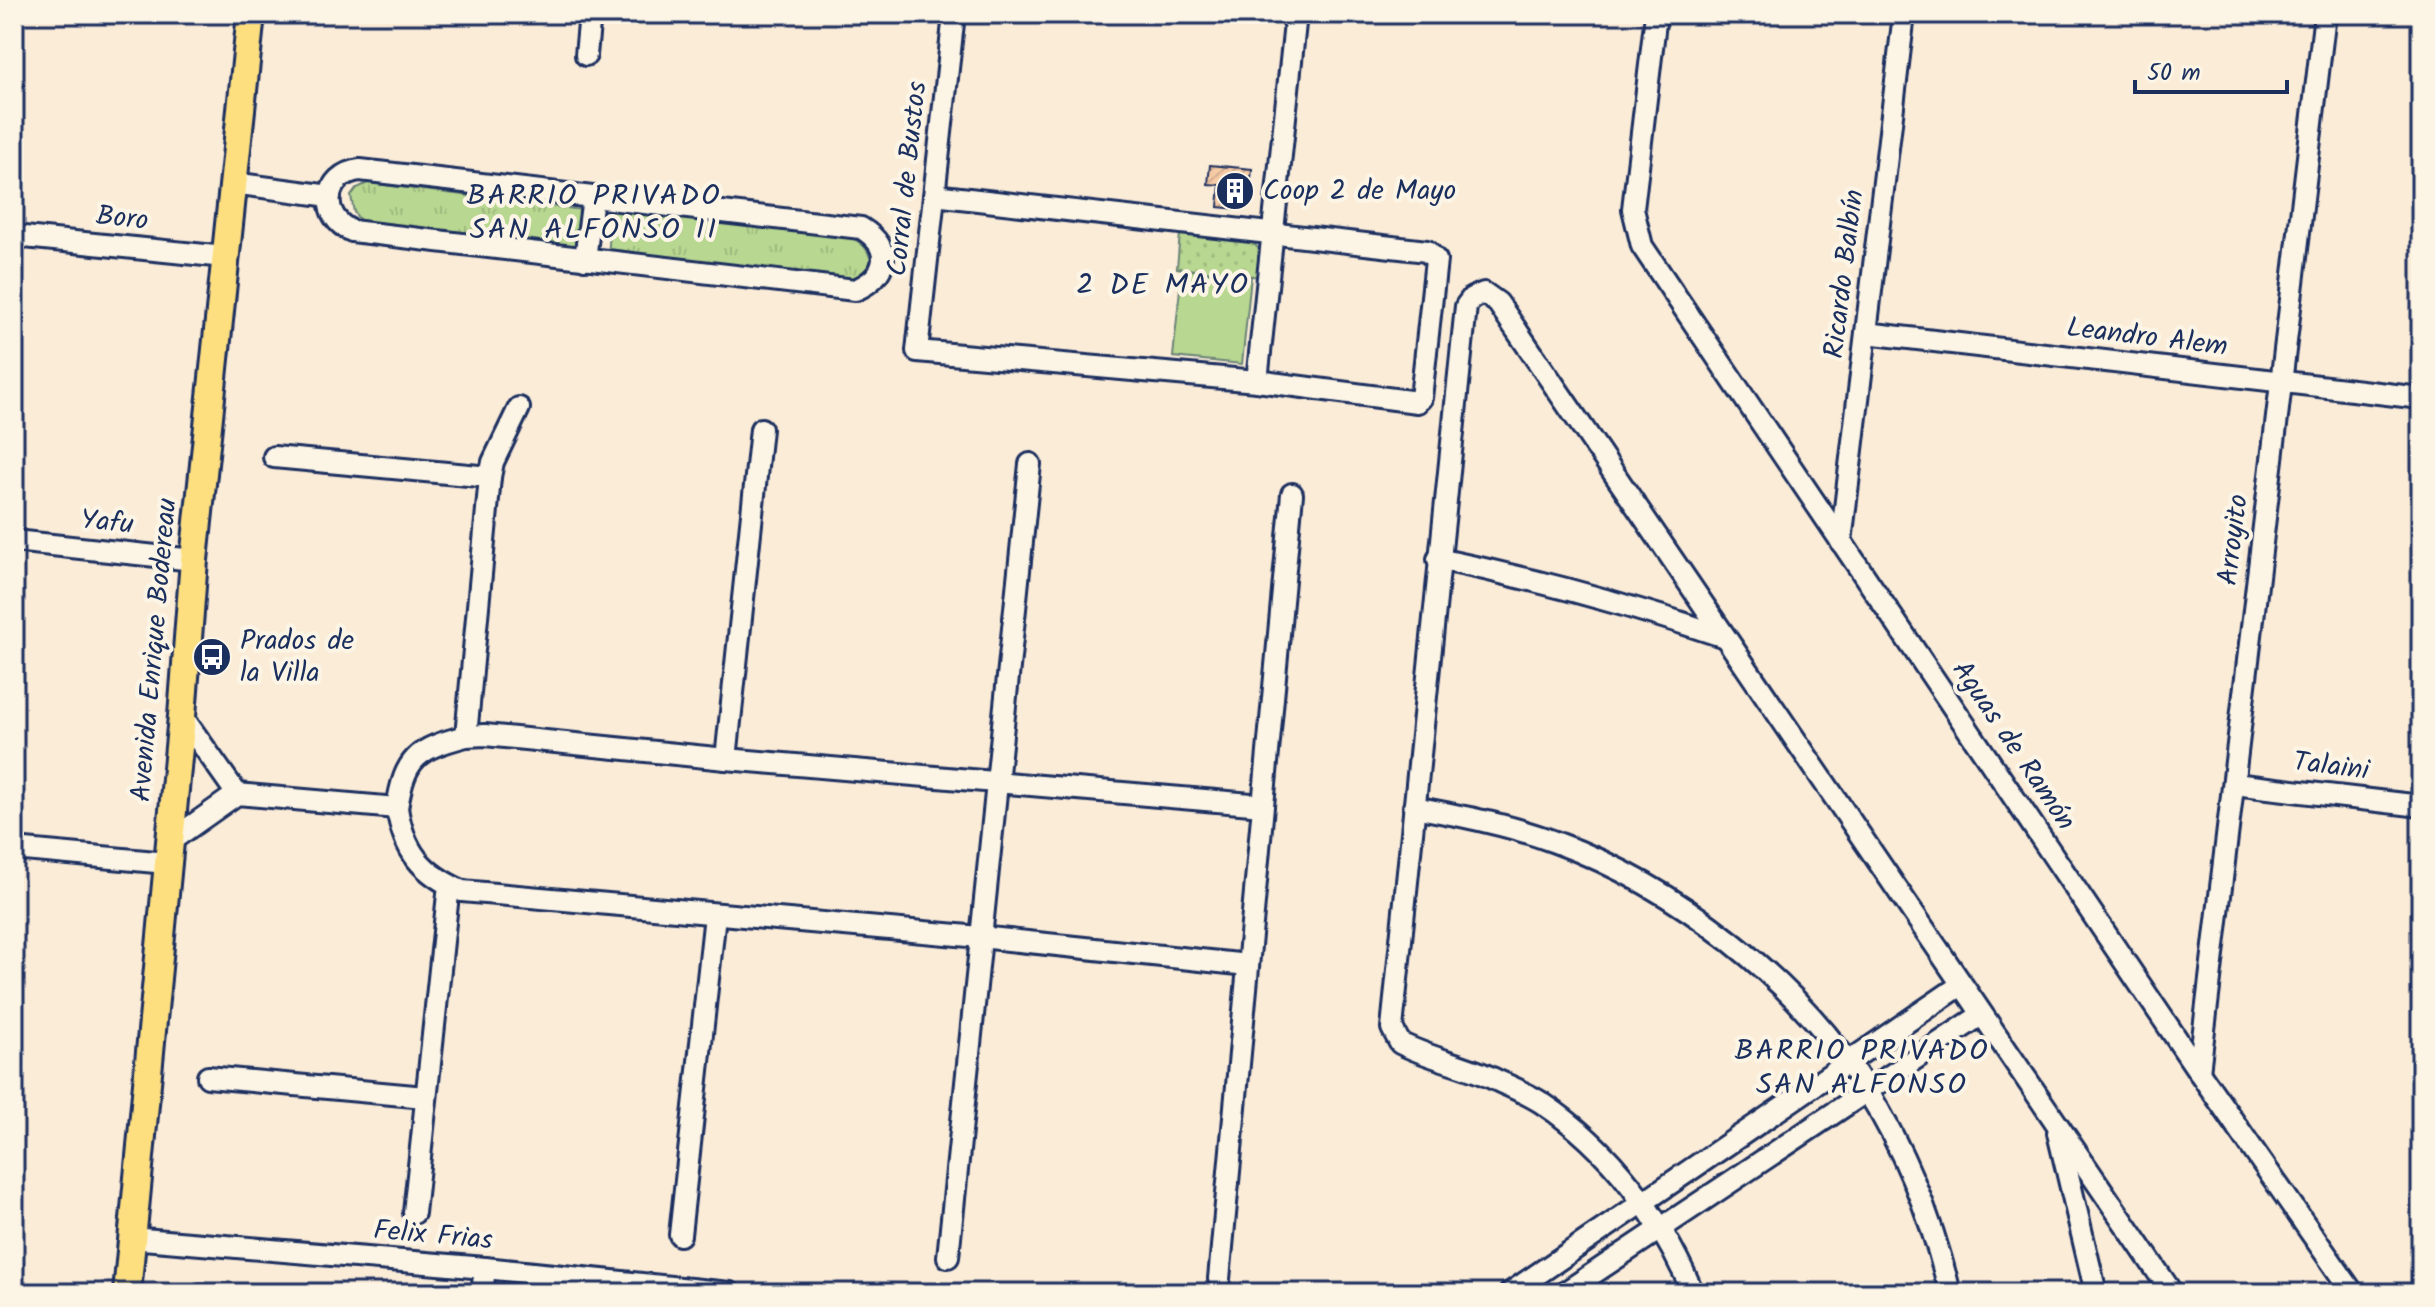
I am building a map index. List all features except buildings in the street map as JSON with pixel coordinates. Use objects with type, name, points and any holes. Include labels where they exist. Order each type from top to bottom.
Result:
[{"type":"main road","name":"Avenida Enrique Bodereau","points":[[127,1293],[194,560],[251,14]]},
{"type":"street","points":[[586,55],[590,14]]},
{"type":"street","name":"Corral de Bustos","points":[[954,14],[917,351],[1257,381]]},
{"type":"street","points":[[934,195],[1273,233],[1427,251],[1436,260],[1421,398],[1417,402],[1257,381],[1273,233],[1296,14]]},
{"type":"street","name":"Aguas de Ramón","points":[[1656,14],[1633,209],[1642,246],[2199,1072],[2353,1293]]},
{"type":"street","name":"Ricardo Balbín","points":[[1841,542],[1904,14]]},
{"type":"street","name":"Arroyito","points":[[2199,1072],[2325,14]]},
{"type":"street","points":[[360,170],[593,197],[861,228],[873,235],[881,246],[883,263],[877,277],[855,290],[352,231],[344,228],[332,215],[330,196],[338,179],[360,170]]},
{"type":"street","points":[[233,183],[330,196]]},
{"type":"street","points":[[585,259],[593,197]]},
{"type":"street","name":"Boro","points":[[14,236],[225,257]]},
{"type":"street","points":[[1693,1293],[1662,1228],[1644,1202],[1580,1133],[1540,1102],[1488,1076],[1400,1043],[1392,1028],[1466,306],[1472,298],[1484,293],[1498,303],[2172,1293]]},
{"type":"street","name":"Leandro Alem","points":[[1866,333],[2421,398]]},
{"type":"street","points":[[466,736],[490,477],[493,462],[519,408]]},
{"type":"street","points":[[726,759],[761,429]]},
{"type":"street","points":[[274,457],[490,477]]},
{"type":"street","points":[[948,1257],[1030,464]]},
{"type":"street","points":[[1219,1279],[1292,494]]},
{"type":"street","name":"Yafu","points":[[14,541],[194,560]]},
{"type":"street","points":[[1438,559],[1629,605],[1725,637]]},
{"type":"street","points":[[182,716],[237,794]]},
{"type":"street","points":[[1248,965],[980,937],[462,891],[428,871],[412,854],[401,835],[397,808],[401,782],[410,762],[424,750],[466,736],[485,735],[1263,805]]},
{"type":"street","name":"Talaini","points":[[2234,784],[2421,806]]},
{"type":"street","points":[[14,849],[168,852],[237,794],[397,808]]},
{"type":"street","points":[[1414,807],[1509,827],[1599,860],[1687,910],[1766,973],[1803,1008],[1867,1090],[1899,1149],[1925,1211],[1950,1293]]},
{"type":"street","points":[[414,1213],[449,885]]},
{"type":"street","points":[[680,1235],[715,915]]},
{"type":"street","points":[[1510,1293],[1961,985]]},
{"type":"street","points":[[1564,1293],[1981,1015]]},
{"type":"street","points":[[208,1077],[425,1097]]},
{"type":"street","points":[[2054,1120],[2096,1293]]},
{"type":"street","name":"Felix Frias","points":[[131,1238],[485,1268],[730,1293]]},
{"type":"street","points":[[482,1293],[485,1268]]},
{"type":"green space","points":[[368,183],[582,210],[576,251],[361,222],[354,212],[351,196],[357,188]]},
{"type":"green space","points":[[612,208],[850,237],[866,248],[872,267],[853,285],[608,256]]},
{"type":"green space","points":[[1180,233],[1252,242],[1261,251],[1260,277],[1177,268]]},
{"type":"green space","points":[[1182,269],[1251,277],[1242,364],[1173,357]]},
{"type":"place","name":"Coop 2 de Mayo","points":[[1235,191]]},
{"type":"place","name":"Prados de la Villa","points":[[212,657]]},
{"type":"district","name":"BARRIO PRIVADO SAN ALFONSO II","points":[[594,214]]},
{"type":"district","name":"2 DE MAYO","points":[[1163,286]]},
{"type":"district","name":"BARRIO PRIVADO SAN ALFONSO","points":[[1862,1069]]}]
